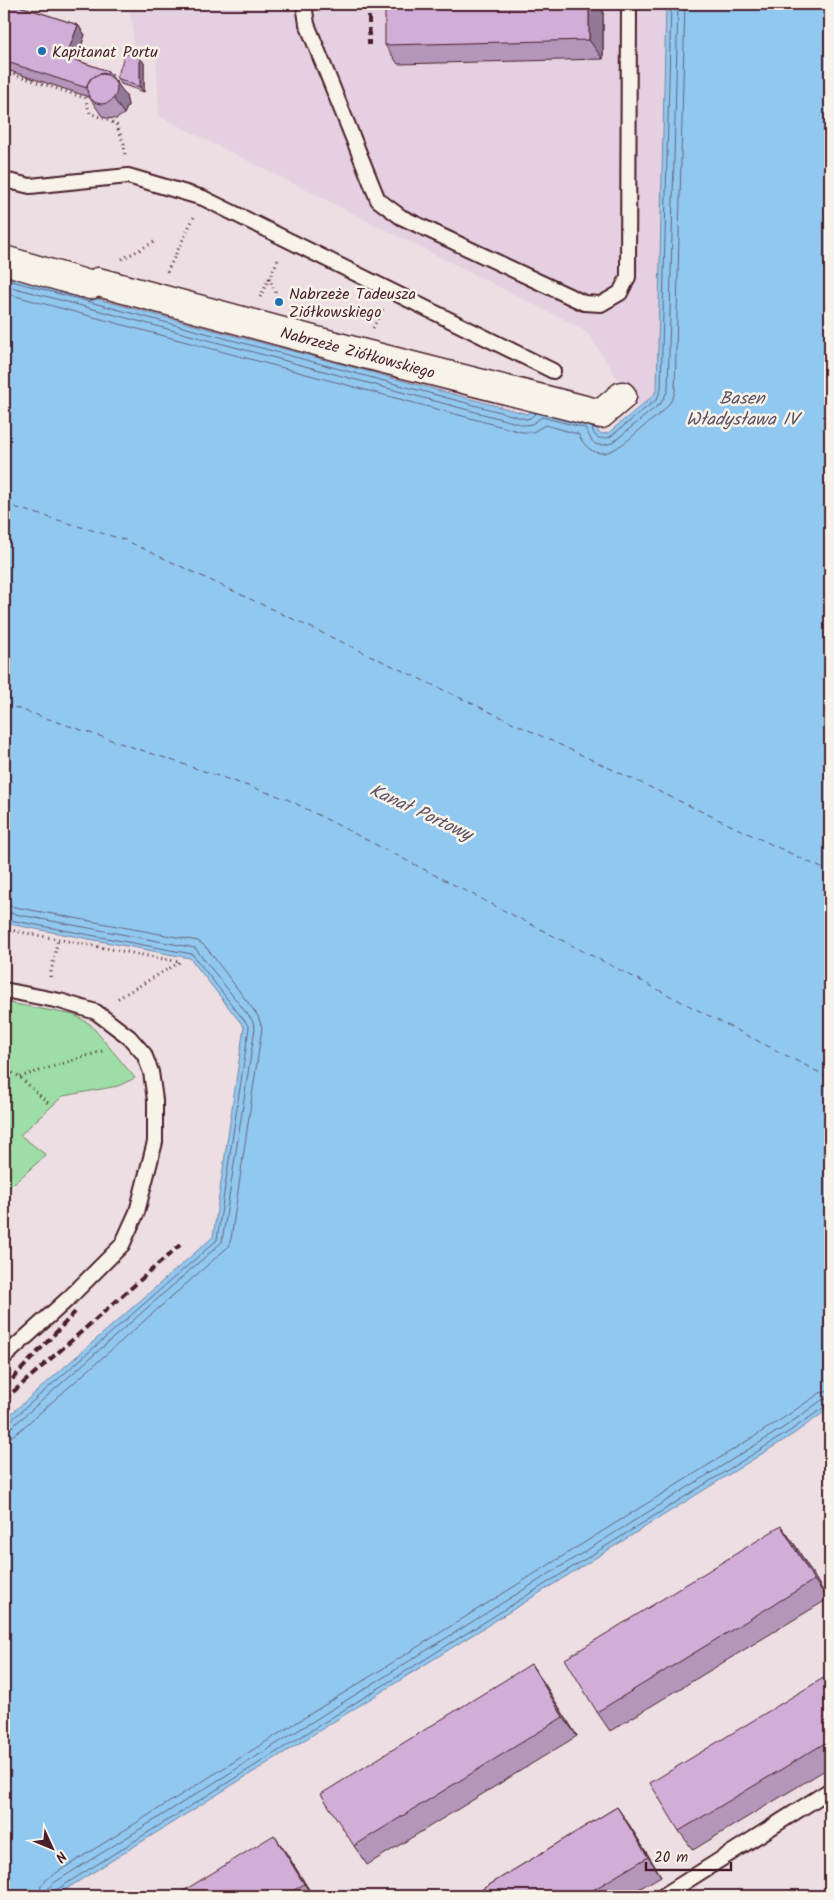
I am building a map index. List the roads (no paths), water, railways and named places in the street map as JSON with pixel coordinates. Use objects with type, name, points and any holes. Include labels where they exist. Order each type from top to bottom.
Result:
[{"type":"street","name":"Nabrzeże Ziółkowskiego","points":[[4,260],[86,284],[98,282],[361,353],[601,414],[622,396]]},
{"type":"lane","points":[[304,4],[307,24],[378,200],[401,216],[584,303],[602,304],[620,293],[628,277],[629,4]]},
{"type":"lane","points":[[4,180],[30,186],[128,176],[203,198],[553,371]]},
{"type":"lane","points":[[4,990],[46,998],[96,1012],[129,1037],[144,1054],[151,1072],[155,1100],[155,1142],[137,1212],[122,1245],[70,1297],[4,1357]]},
{"type":"lane","points":[[663,1896],[830,1790]]},
{"type":"water","points":[[666,4],[830,4],[830,1408],[792,1435],[55,1896],[4,1896],[4,1420],[213,1237],[244,1027],[190,958],[4,923],[4,274],[527,414],[538,404],[597,419],[598,432],[602,434],[608,433],[654,395],[657,388]]},
{"type":"railway","points":[[369,4],[369,45]]},
{"type":"railway","points":[[4,1400],[180,1245]]},
{"type":"railway","points":[[4,1388],[76,1311]]},
{"type":"place","name":"Kapitanat Portu","points":[[42,51]]},
{"type":"place","name":"Nabrzeże Tadeusza Ziółkowskiego","points":[[279,302]]},
{"type":"water label","name":"Basen Władysława IV","points":[[742,408]]},
{"type":"water label","name":"Kanał Portowy","points":[[421,812]]}]
